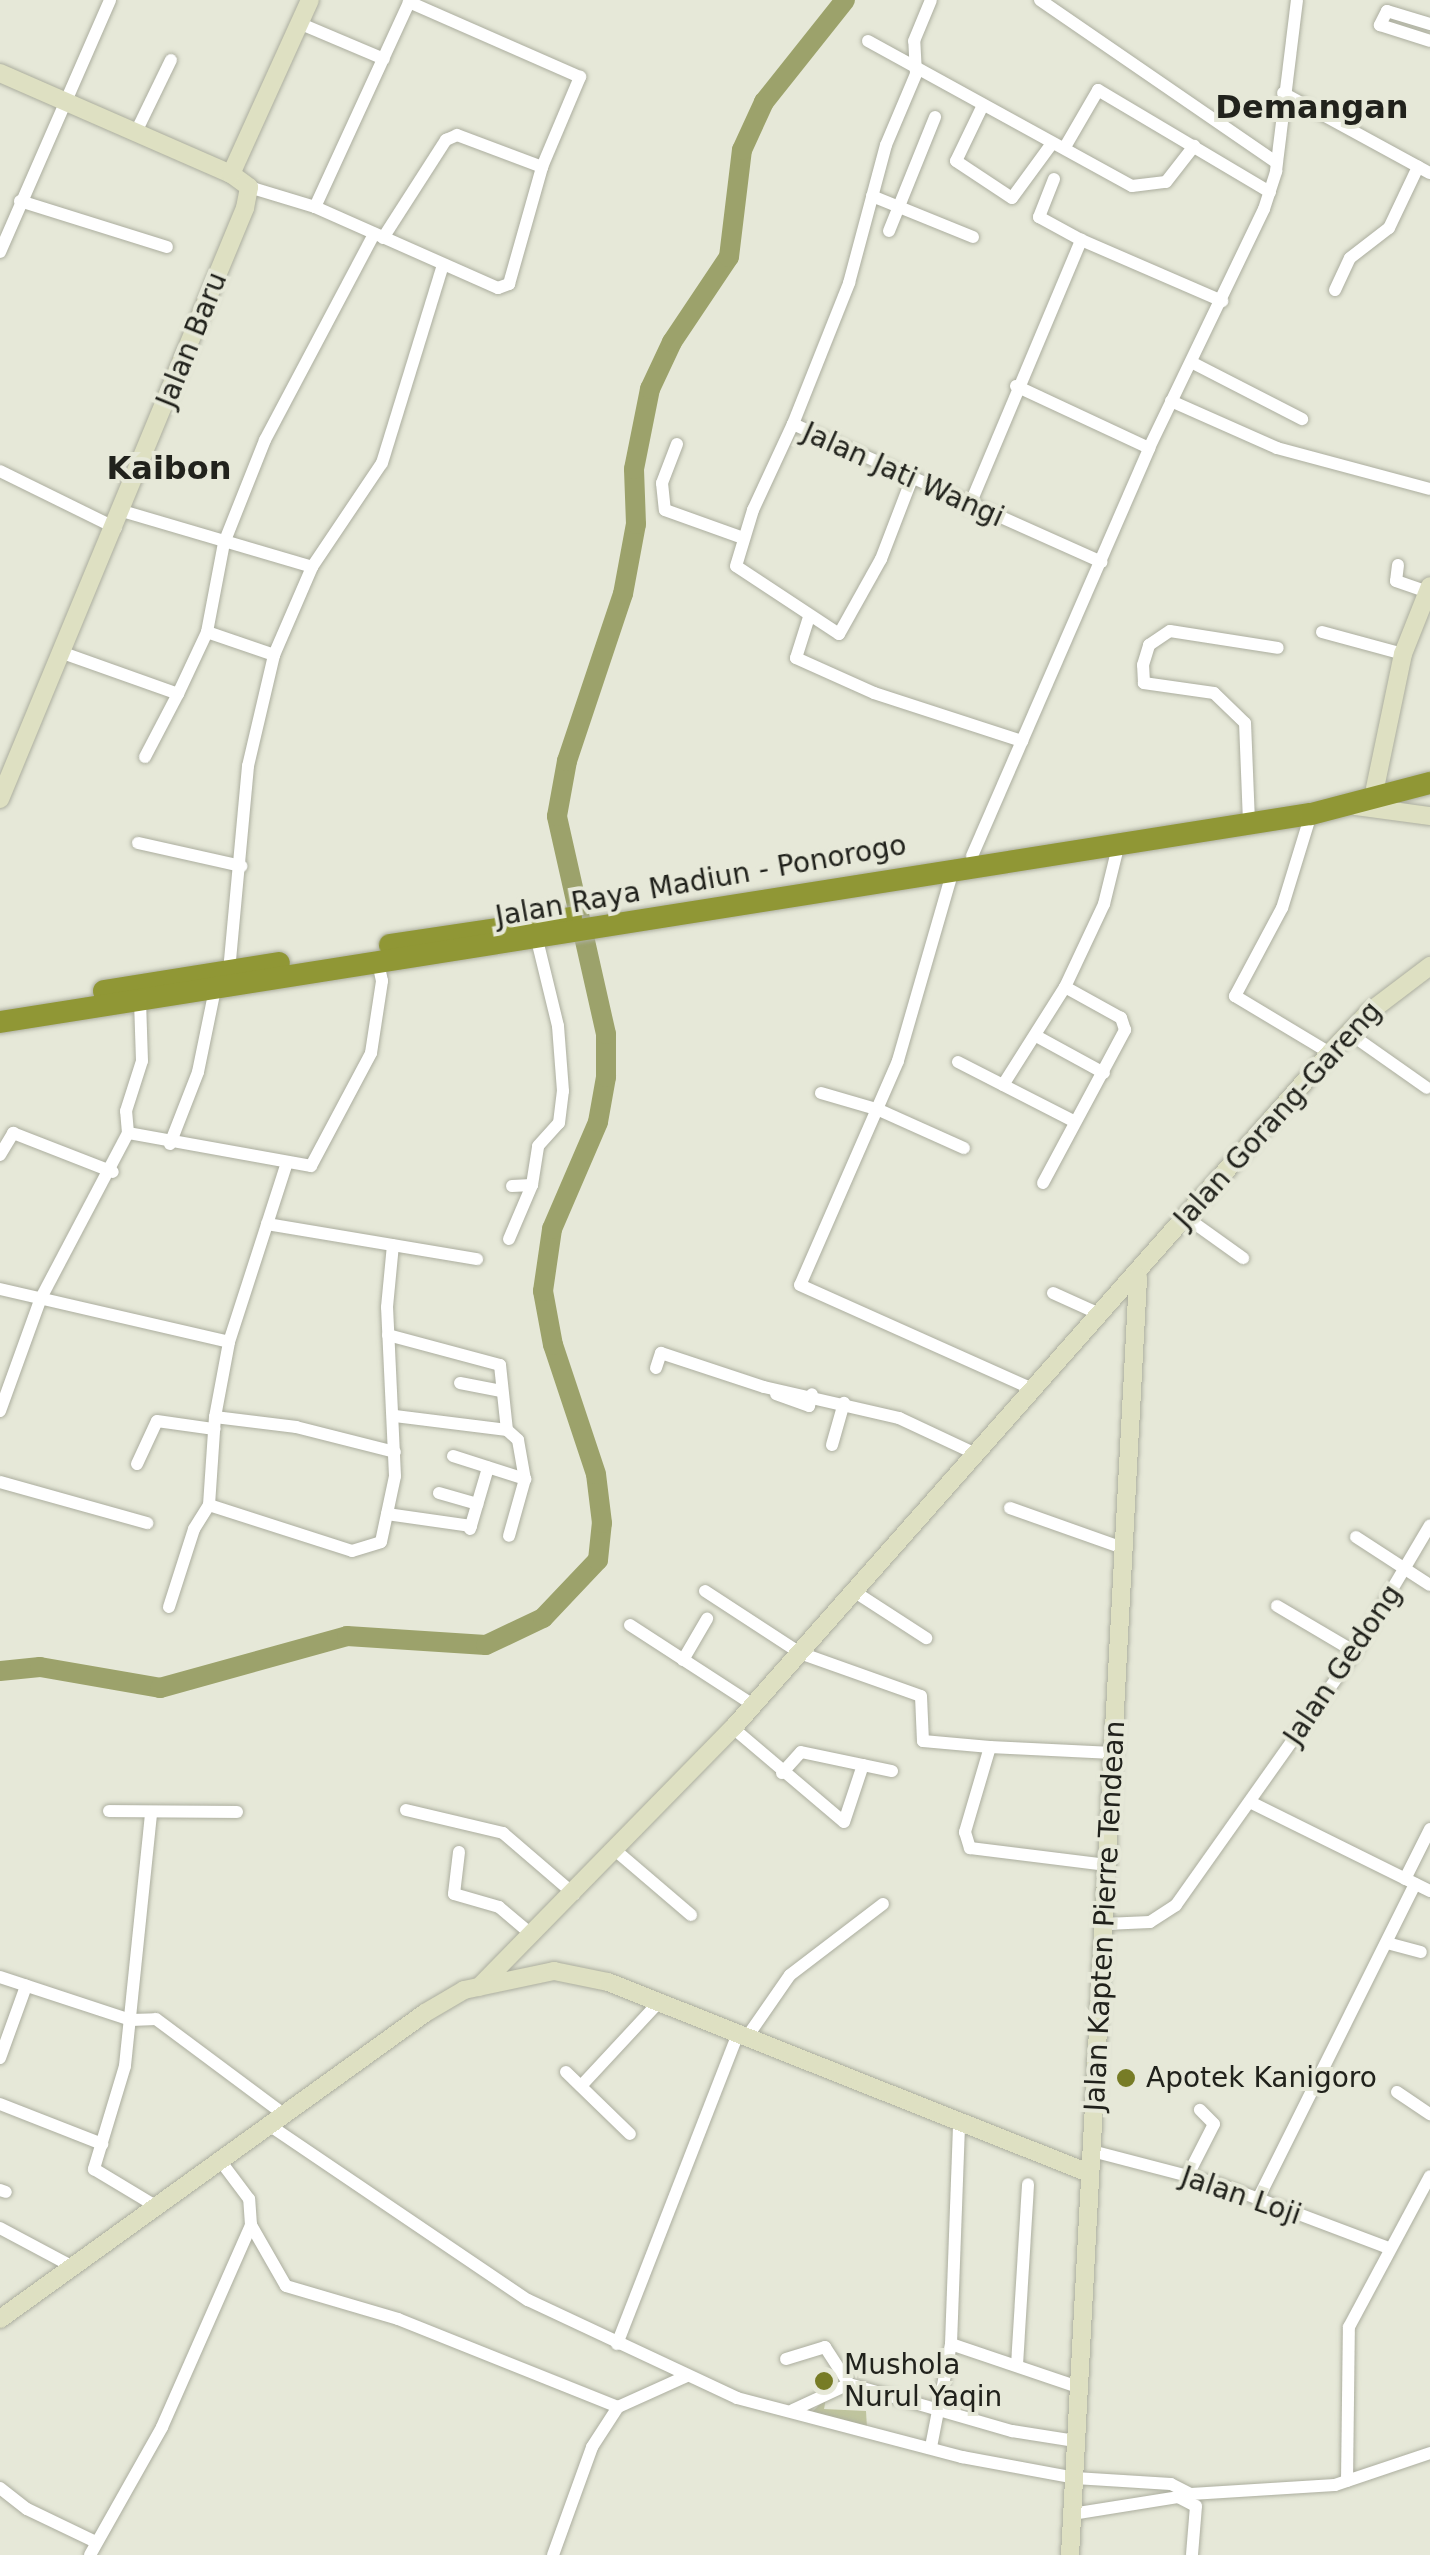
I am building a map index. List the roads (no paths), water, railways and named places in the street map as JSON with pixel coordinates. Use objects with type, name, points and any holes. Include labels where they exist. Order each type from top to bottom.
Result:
[{"type":"highway","name":"Jalan Raya Madiun - Ponorogo","points":[[963,862],[1120,840],[1374,788],[1419,785]]},
{"type":"highway","name":"Jalan Raya Madiun - Ponorogo","points":[[0,1008],[445,945],[540,942],[670,909],[1249,815],[1311,814],[1356,806],[1419,785]]},
{"type":"highway","name":"Jalan Raya Madiun - Ponorogo","points":[[0,1022],[140,1001],[220,978],[378,962],[445,945]]},
{"type":"street","points":[[0,252],[63,100],[110,0]]},
{"type":"street","points":[[232,174],[310,0]]},
{"type":"street","points":[[793,424],[848,283],[872,196],[917,67],[914,41],[931,0]]},
{"type":"street","points":[[1040,0],[1276,162]]},
{"type":"street","points":[[1032,1389],[801,1287],[879,1110],[963,862],[1022,741],[1149,448],[1222,301],[1270,192],[1297,0]]},
{"type":"street","points":[[0,72],[232,174],[249,186],[315,207],[498,288],[509,284],[542,167],[580,77],[409,1],[315,207]]},
{"type":"street","points":[[1430,24],[1387,11],[1380,25],[1430,41]]},
{"type":"street","points":[[299,22],[384,59]]},
{"type":"street","points":[[868,41],[1058,146],[1143,186],[1166,182],[1194,146]]},
{"type":"street","points":[[136,132],[171,60]]},
{"type":"street","points":[[983,105],[956,161],[1012,198],[1058,146],[1098,90],[1270,192]]},
{"type":"street","points":[[1283,94],[1424,170],[1389,228],[1350,258],[1335,290]]},
{"type":"street","points":[[889,231],[895,206],[935,118]]},
{"type":"street","points":[[145,757],[207,632],[224,543],[265,440],[379,236],[446,140],[457,134],[542,167]]},
{"type":"street","points":[[1054,179],[1039,217],[1081,240],[1222,301]]},
{"type":"street","name":"Jalan Baru","points":[[0,799],[119,519],[249,186]]},
{"type":"street","points":[[872,196],[972,237]]},
{"type":"street","points":[[20,201],[166,247]]},
{"type":"street","points":[[969,506],[1016,386],[1081,240]]},
{"type":"street","points":[[170,1144],[198,1072],[220,978],[241,866],[254,726],[274,655],[312,568],[382,463],[444,266]]},
{"type":"street","points":[[1191,362],[1302,419]]},
{"type":"street","points":[[1016,386],[1149,448]]},
{"type":"street","points":[[1172,401],[1278,448],[1430,489]]},
{"type":"street","name":"Jalan Jati Wangi","points":[[743,538],[793,424],[911,481],[1102,562]]},
{"type":"street","points":[[678,444],[662,483],[664,510],[743,538],[739,571],[836,634],[881,559],[911,481]]},
{"type":"street","points":[[0,471],[119,519],[312,568]]},
{"type":"street","points":[[1374,788],[1402,654],[1429,591],[1396,581],[1398,565]]},
{"type":"street","points":[[809,617],[796,658],[874,694],[1022,741]]},
{"type":"street","points":[[1249,815],[1248,732],[1240,716],[1214,693],[1144,684],[1143,665],[1150,645],[1170,631],[1278,648]]},
{"type":"street","points":[[207,632],[274,655]]},
{"type":"street","points":[[1322,632],[1402,654]]},
{"type":"street","points":[[63,654],[178,694]]},
{"type":"street","points":[[1356,806],[1430,816]]},
{"type":"street","points":[[1311,814],[1282,908],[1235,996],[1330,1053]]},
{"type":"street","points":[[1003,1086],[1038,1037],[1065,987],[1104,904],[1120,840]]},
{"type":"street","points":[[138,843],[241,866]]},
{"type":"street","points":[[509,1239],[532,1185],[538,1146],[559,1123],[563,1091],[558,1026],[540,942]]},
{"type":"street","points":[[128,1133],[286,1165],[311,1166],[360,1077],[378,1018],[378,962]]},
{"type":"street","name":"Jalan Gorang-Gareng","points":[[479,1987],[733,1728],[978,1455],[1097,1312],[1138,1276],[1183,1215],[1330,1053],[1430,966]]},
{"type":"street","points":[[1043,1183],[1104,1073],[1124,1024],[1065,987]]},
{"type":"street","points":[[0,1411],[41,1298],[123,1153],[128,1133],[126,1110],[142,1062],[140,1001]]},
{"type":"street","points":[[1349,1033],[1427,1088]]},
{"type":"street","points":[[1038,1037],[1104,1073]]},
{"type":"street","points":[[958,1062],[1075,1122]]},
{"type":"street","points":[[821,1094],[879,1110],[964,1148]]},
{"type":"street","points":[[0,1155],[16,1134],[112,1172]]},
{"type":"street","points":[[169,1607],[194,1529],[210,1504],[214,1423],[229,1342],[286,1165]]},
{"type":"street","points":[[512,1186],[532,1185]]},
{"type":"street","points":[[1183,1215],[1243,1258]]},
{"type":"street","points":[[267,1224],[477,1259]]},
{"type":"street","points":[[210,1504],[352,1550],[368,1551],[382,1542],[396,1452],[388,1334],[394,1245]]},
{"type":"street","name":"Jalan Kapten Pierre Tendean","points":[[1070,2555],[1138,1276]]},
{"type":"street","points":[[0,1289],[229,1342]]},
{"type":"street","points":[[1053,1292],[1097,1312]]},
{"type":"street","points":[[388,1334],[500,1365],[507,1430],[524,1456],[525,1479],[509,1536]]},
{"type":"street","points":[[656,1368],[660,1353],[809,1406],[812,1394],[899,1418],[978,1455]]},
{"type":"street","points":[[460,1383],[501,1391]]},
{"type":"street","points":[[832,1445],[844,1403]]},
{"type":"street","points":[[396,1416],[507,1430]]},
{"type":"street","points":[[138,1464],[156,1421],[296,1427],[396,1452]]},
{"type":"street","points":[[453,1456],[525,1479]]},
{"type":"street","points":[[387,1514],[470,1528],[488,1468]]},
{"type":"street","points":[[0,1482],[147,1523]]},
{"type":"street","points":[[439,1494],[477,1504]]},
{"type":"street","points":[[1010,1508],[1123,1548]]},
{"type":"street","name":"Jalan Gedong","points":[[1105,1924],[1150,1922],[1176,1905],[1355,1652],[1406,1571],[1430,1524]]},
{"type":"street","points":[[1356,1537],[1430,1585]]},
{"type":"street","points":[[705,1592],[800,1652],[921,1696],[922,1741],[1113,1753]]},
{"type":"street","points":[[855,1592],[926,1638]]},
{"type":"street","points":[[1277,1606],[1355,1652]]},
{"type":"street","points":[[683,1660],[706,1619]]},
{"type":"street","points":[[630,1625],[753,1705]]},
{"type":"street","points":[[733,1728],[782,1774],[844,1822],[863,1765]]},
{"type":"street","points":[[990,1747],[966,1845],[1107,1865]]},
{"type":"street","points":[[782,1774],[800,1752],[892,1771]]},
{"type":"street","points":[[1250,1802],[1430,1891]]},
{"type":"street","points":[[406,1810],[503,1832],[574,1894]]},
{"type":"street","points":[[109,1811],[237,1812]]},
{"type":"street","points":[[150,1814],[121,2088],[96,2175],[157,2207]]},
{"type":"street","points":[[1258,2199],[1387,1943],[1430,1829]]},
{"type":"street","points":[[615,1850],[691,1915]]},
{"type":"street","points":[[459,1852],[454,1894],[499,1907],[531,1934]]},
{"type":"street","points":[[617,2344],[742,2035],[790,1975],[883,1904]]},
{"type":"street","points":[[1387,1943],[1421,1952]]},
{"type":"street","points":[[0,2319],[222,2164],[426,2012],[479,1987],[554,1971],[659,2002],[1089,2174]]},
{"type":"street","points":[[0,1976],[130,2020],[156,2019]]},
{"type":"street","points":[[0,2038],[22,1985]]},
{"type":"street","points":[[0,2058],[22,1985]]},
{"type":"street","points":[[132,1992],[156,2019],[279,2122],[467,2263],[617,2344],[726,2394],[931,2447],[1074,2478],[1172,2484],[1196,2506],[1192,2555]]},
{"type":"street","points":[[580,2086],[659,2002]]},
{"type":"street","points":[[566,2072],[630,2134]]},
{"type":"street","points":[[1397,2092],[1430,2114]]},
{"type":"street","points":[[0,2104],[102,2144]]},
{"type":"street","points":[[1188,2175],[1214,2124],[1200,2110]]},
{"type":"street","points":[[931,2447],[950,2344],[960,2123]]},
{"type":"street","name":"Jalan Loji","points":[[1092,2151],[1188,2175],[1388,2248]]},
{"type":"street","points":[[1,2493],[93,2548],[162,2428],[250,2225],[249,2199],[222,2164]]},
{"type":"street","points":[[1347,2481],[1349,2327],[1430,2176]]},
{"type":"street","points":[[1017,2366],[1028,2184]]},
{"type":"street","points":[[250,2225],[286,2286],[398,2319],[618,2407]]},
{"type":"street","points":[[0,2228],[75,2268]]},
{"type":"street","points":[[950,2344],[1078,2386]]},
{"type":"street","points":[[786,2358],[825,2347],[849,2384],[939,2411],[1075,2441]]},
{"type":"street","points":[[553,2555],[592,2447],[618,2407],[687,2376]]},
{"type":"street","points":[[794,2410],[849,2384]]},
{"type":"street","points":[[1072,2514],[1184,2495],[1347,2481],[1430,2454]]},
{"type":"waterway","points":[[0,1671],[40,1667],[160,1688],[347,1636],[486,1645],[543,1618],[598,1560],[602,1523],[596,1474],[553,1345],[543,1291],[552,1229],[598,1122],[606,1077],[606,1034],[557,816],[567,761],[623,594],[636,524],[634,469],[650,389],[672,342],[729,257],[742,150],[764,102],[845,0]]},
{"type":"place","name":"Apotek Kanigoro","points":[[1126,2078]]},
{"type":"place","name":"Mushola Nurul Yaqin","points":[[824,2381]]},
{"type":"district","name":"Demangan","points":[[1312,107]]},
{"type":"district","name":"Kaibon","points":[[169,468]]}]
